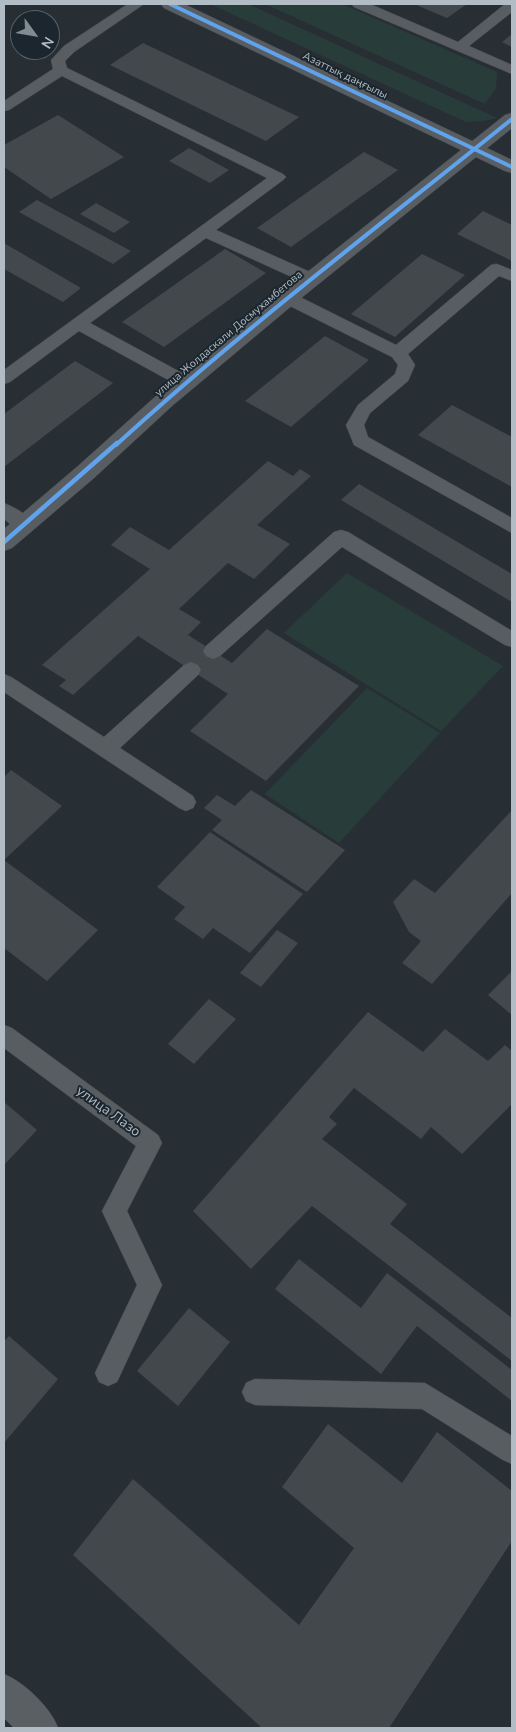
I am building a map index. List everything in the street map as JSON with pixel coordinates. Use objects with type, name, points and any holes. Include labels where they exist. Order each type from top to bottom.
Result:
[{"type":"main road","points":[[4,1692],[40,1728]]},
{"type":"street","name":"Азаттық даңғылы","points":[[170,4],[512,167]]},
{"type":"street","name":"улица Жолдаскали Досмухамбетова","points":[[4,542],[164,401],[311,279],[512,119]]},
{"type":"lane","points":[[4,378],[278,177],[61,70],[58,60],[69,49],[137,4]]},
{"type":"lane","points":[[359,4],[512,70]]},
{"type":"lane","points":[[460,47],[512,5]]},
{"type":"lane","points":[[4,107],[61,70]]},
{"type":"lane","points":[[205,231],[311,279]]},
{"type":"lane","points":[[398,354],[497,268],[512,276]]},
{"type":"lane","points":[[288,298],[398,354],[407,365],[402,377],[364,409],[355,425],[360,441],[512,526]]},
{"type":"lane","points":[[79,324],[187,383]]},
{"type":"lane","points":[[4,510],[25,525]]},
{"type":"lane","points":[[213,651],[341,538],[512,640]]},
{"type":"lane","points":[[106,748],[191,670]]},
{"type":"lane","points":[[4,682],[186,802]]},
{"type":"lane","name":"улица Лазо","points":[[4,1035],[150,1143],[114,1211],[150,1285],[108,1373]]},
{"type":"lane","points":[[255,1392],[425,1396],[512,1451]]},
{"type":"green space","points":[[210,4],[248,4],[497,118],[466,122]]},
{"type":"green space","points":[[265,4],[342,4],[497,72],[496,88],[485,104]]},
{"type":"green space","points":[[347,573],[503,666],[441,731],[284,633]]},
{"type":"green space","points":[[367,688],[440,733],[339,843],[265,794]]},
{"type":"building","points":[[414,4],[467,4],[447,18]]},
{"type":"building","points":[[512,34],[512,47],[502,42]]},
{"type":"building","points":[[143,43],[299,117],[266,141],[110,65]]},
{"type":"building","points":[[58,115],[124,157],[51,199],[4,167],[4,145]]},
{"type":"building","points":[[189,148],[229,170],[210,183],[169,161]]},
{"type":"building","points":[[364,152],[398,170],[291,247],[257,228]]},
{"type":"building","points":[[37,200],[131,251],[113,264],[19,212]]},
{"type":"building","points":[[96,203],[130,222],[114,233],[80,214]]},
{"type":"building","points":[[483,211],[512,225],[512,261],[457,234]]},
{"type":"building","points":[[4,243],[81,288],[63,302],[4,269]]},
{"type":"building","points":[[225,249],[266,273],[164,347],[122,322]]},
{"type":"building","points":[[422,254],[465,275],[395,337],[351,314]]},
{"type":"building","points":[[325,336],[369,360],[291,427],[245,401]]},
{"type":"building","points":[[75,361],[113,383],[4,467],[4,414]]},
{"type":"building","points":[[452,405],[512,437],[512,487],[418,435]]},
{"type":"building","points":[[268,461],[293,476],[300,469],[311,476],[257,525],[290,544],[254,579],[228,563],[179,609],[201,622],[188,635],[232,663],[267,629],[359,686],[266,781],[190,731],[228,694],[138,636],[73,695],[59,686],[66,680],[42,665],[150,569],[111,545],[130,527],[169,550]]},
{"type":"building","points":[[359,484],[512,574],[512,602],[341,500]]},
{"type":"building","points":[[11,770],[62,806],[4,860],[4,777]]},
{"type":"building","points":[[251,790],[345,850],[307,892],[212,830],[222,820],[204,808],[217,795],[235,806]]},
{"type":"building","points":[[512,810],[512,893],[432,984],[402,963],[421,941],[409,932],[393,902],[414,879],[435,893]]},
{"type":"building","points":[[210,832],[303,894],[250,953],[213,928],[203,939],[174,919],[185,907],[157,887]]},
{"type":"building","points":[[4,860],[98,930],[47,981],[4,948]]},
{"type":"building","points":[[277,930],[298,943],[261,987],[240,973]]},
{"type":"building","points":[[512,971],[512,1015],[488,995]]},
{"type":"building","points":[[209,999],[236,1019],[194,1064],[168,1044]]},
{"type":"building","points":[[368,1012],[423,1052],[445,1029],[488,1061],[505,1045],[512,1051],[512,1104],[462,1154],[431,1127],[421,1139],[354,1088],[329,1117],[337,1124],[322,1139],[407,1204],[390,1224],[512,1318],[512,1361],[312,1206],[251,1269],[193,1211]]},
{"type":"building","points":[[4,1102],[37,1130],[4,1165]]},
{"type":"building","points":[[299,1259],[361,1308],[387,1273],[512,1370],[512,1401],[417,1326],[381,1374],[275,1289]]},
{"type":"building","points":[[189,1308],[230,1342],[178,1406],[137,1371]]},
{"type":"building","points":[[9,1336],[58,1379],[4,1443],[4,1341]]},
{"type":"building","points":[[328,1424],[402,1483],[437,1432],[512,1491],[512,1541],[389,1728],[262,1728],[73,1555],[133,1479],[299,1625],[354,1548],[282,1487]]},
{"type":"cycle path","points":[[170,4],[512,167]]},
{"type":"cycle path","points":[[4,542],[86,472],[164,401],[288,298],[512,119]]}]
